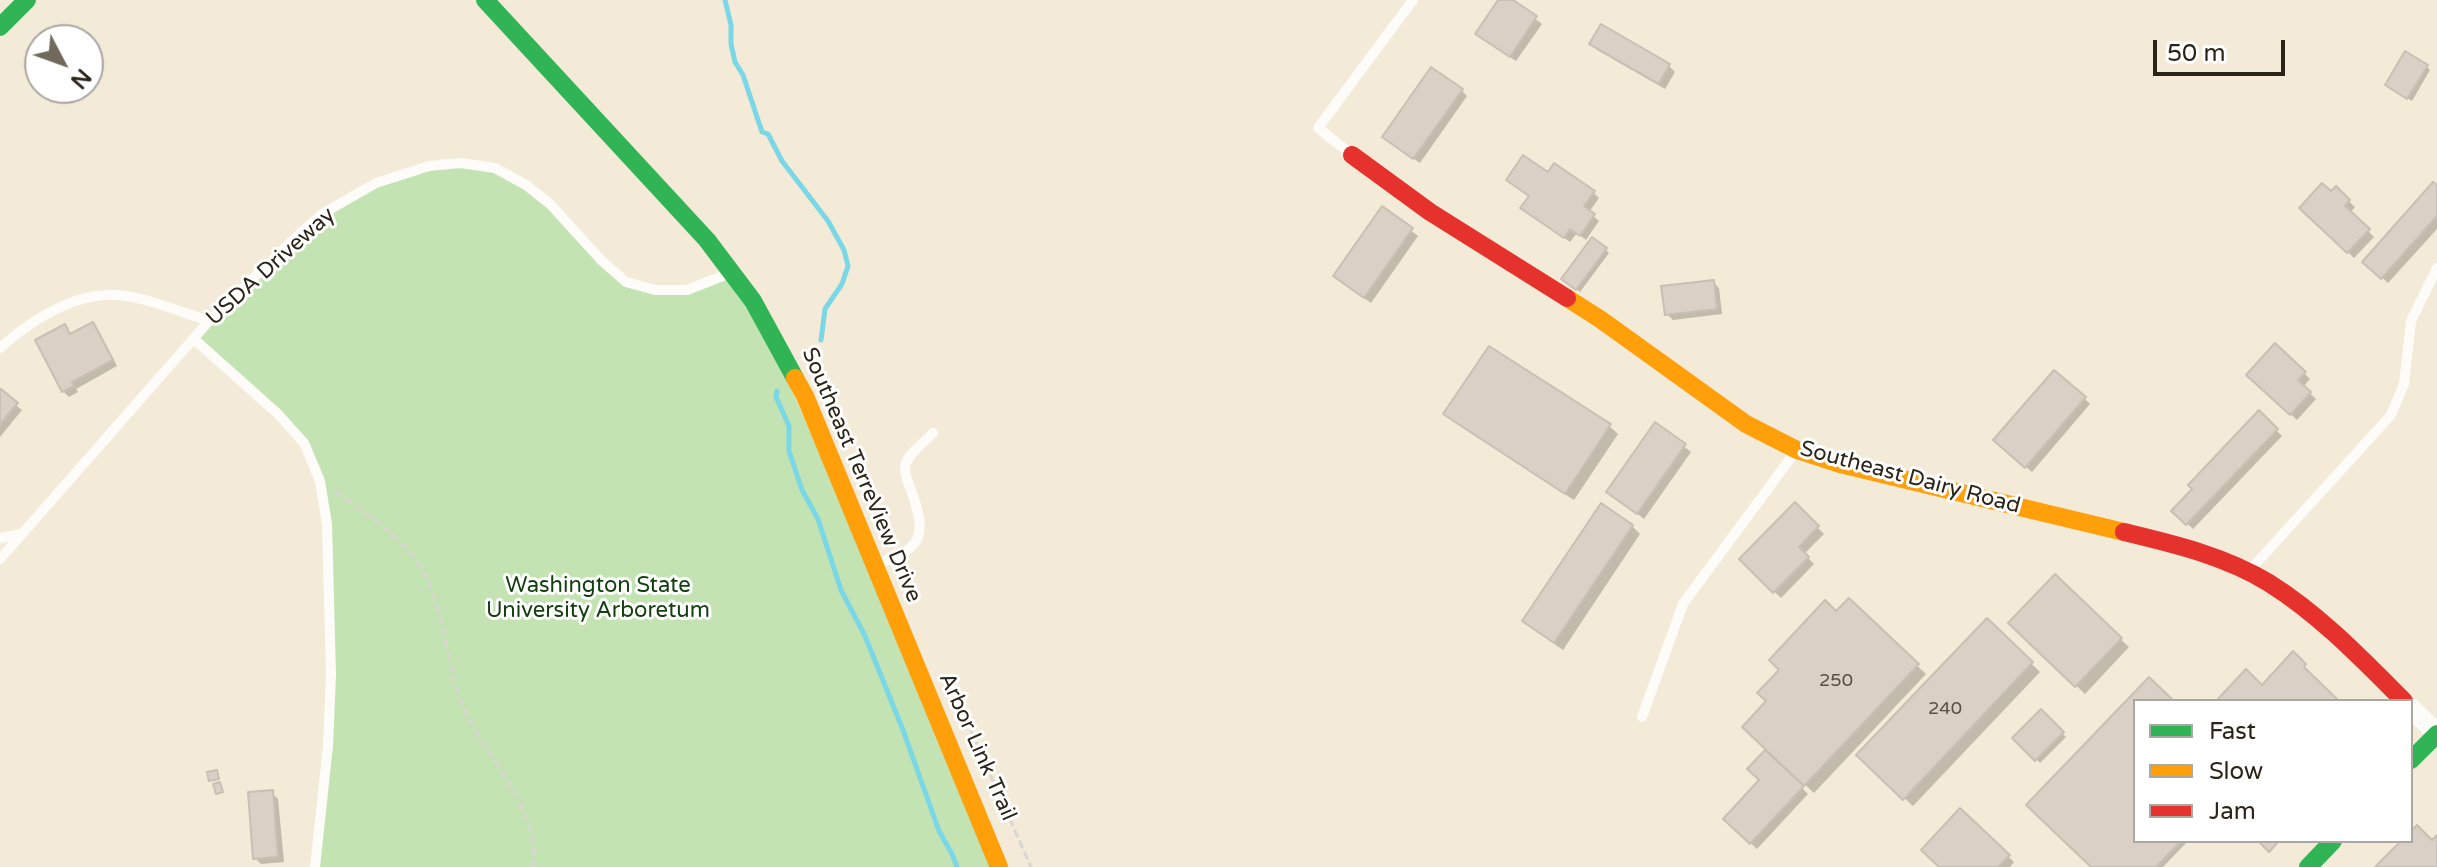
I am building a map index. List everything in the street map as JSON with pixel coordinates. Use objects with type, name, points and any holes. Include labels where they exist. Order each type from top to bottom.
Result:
[{"type":"street","points":[[0,27],[27,0]]},
{"type":"street","name":"Southeast TerreView Drive","points":[[485,0],[679,209],[733,272],[753,301],[805,396],[999,867]]},
{"type":"street","name":"Southeast Dairy Road","points":[[1352,155],[1430,212],[1600,319],[1723,409],[1765,435],[1797,450],[1840,464],[2168,543],[2249,572],[2296,602],[2402,699]]},
{"type":"street","points":[[2413,710],[2437,734],[2413,758]]},
{"type":"street","points":[[2308,867],[2331,843]]},
{"type":"lane","points":[[1352,155],[1318,128],[1413,0]]},
{"type":"lane","name":"USDA Driveway","points":[[0,559],[209,321],[322,214],[376,183],[429,166],[460,163],[495,168],[526,185],[550,204],[601,260],[626,282],[655,290],[687,290],[733,272]]},
{"type":"lane","points":[[2249,572],[2391,415],[2404,384],[2413,315],[2437,268]]},
{"type":"lane","points":[[0,348],[57,308],[87,297],[117,295],[150,301],[209,321]]},
{"type":"lane","points":[[194,339],[278,414],[304,443],[320,481],[327,524],[331,675],[328,746],[315,867]]},
{"type":"lane","points":[[874,565],[900,556],[913,546],[920,533],[919,515],[905,472],[906,462],[933,433]]},
{"type":"lane","points":[[1642,717],[1683,604],[1797,450]]},
{"type":"lane","points":[[0,538],[22,533]]},
{"type":"path","points":[[320,481],[391,533],[424,574],[436,604],[459,697],[473,729],[515,795],[531,829],[535,859],[533,867]]},
{"type":"path","name":"Arbor Link Trail","points":[[962,713],[1031,867]]},
{"type":"green space","name":"Washington State University Arboretum","points":[[429,166],[495,168],[526,185],[626,282],[687,290],[733,272],[753,301],[999,867],[315,867],[331,675],[320,481],[304,443],[194,339],[295,238],[351,197]]},
{"type":"building","points":[[1498,0],[1513,0],[1537,16],[1510,57],[1475,34]]},
{"type":"building","points":[[1601,24],[1670,64],[1659,84],[1589,44]]},
{"type":"building","points":[[2405,51],[2428,65],[2407,99],[2385,85]]},
{"type":"building","points":[[1431,67],[1463,89],[1413,159],[1382,137]]},
{"type":"building","points":[[1523,155],[1548,172],[1554,163],[1595,191],[1584,206],[1595,214],[1580,236],[1570,229],[1564,238],[1520,208],[1529,196],[1506,180]]},
{"type":"building","points":[[2433,182],[2437,185],[2437,216],[2381,279],[2362,262]]},
{"type":"building","points":[[2322,183],[2331,191],[2336,186],[2350,200],[2345,206],[2370,229],[2347,253],[2299,208]]},
{"type":"building","points":[[1382,206],[1413,228],[1364,298],[1333,276]]},
{"type":"building","points":[[1592,237],[1607,248],[1576,290],[1561,279]]},
{"type":"building","points":[[1714,280],[1717,309],[1665,315],[1661,286]]},
{"type":"building","points":[[93,322],[113,360],[72,382],[74,386],[62,392],[35,340],[65,324],[70,334]]},
{"type":"building","points":[[2275,343],[2306,372],[2298,380],[2311,392],[2290,415],[2246,375]]},
{"type":"building","points":[[1489,346],[1611,424],[1565,494],[1443,414]]},
{"type":"building","points":[[2054,370],[2086,397],[2025,468],[1993,440]]},
{"type":"building","points":[[0,389],[18,403],[0,424]]},
{"type":"building","points":[[2259,410],[2278,429],[2186,525],[2171,511],[2192,489],[2188,485]]},
{"type":"building","points":[[1655,422],[1686,444],[1637,514],[1606,492]]},
{"type":"building","points":[[1795,502],[1819,526],[1799,547],[1809,557],[1773,593],[1739,559]]},
{"type":"building","points":[[1601,503],[1633,525],[1554,643],[1522,621]]},
{"type":"building","points":[[2055,574],[2122,638],[2075,687],[2008,623]]},
{"type":"building","points":[[1849,598],[1919,664],[1804,786],[1742,727],[1766,701],[1757,693],[1779,670],[1769,660],[1825,600],[1836,611]]},
{"type":"building","points":[[1987,618],[2033,662],[1903,800],[1856,755]]},
{"type":"building","points":[[2293,651],[2306,664],[2304,667],[2337,699],[2218,699],[2246,669],[2262,685]]},
{"type":"building","points":[[2149,677],[2172,699],[2133,699],[2133,843],[2179,843],[2156,867],[2091,867],[2026,805]]},
{"type":"building","points":[[2041,709],[2064,732],[2035,761],[2012,738]]},
{"type":"building","points":[[1765,750],[1804,786],[1750,844],[1723,819],[1759,780],[1747,769]]},
{"type":"building","points":[[217,770],[219,779],[209,781],[207,772]]},
{"type":"building","points":[[220,782],[223,792],[216,794],[213,784]]},
{"type":"building","points":[[273,790],[278,857],[253,859],[248,792]]},
{"type":"building","points":[[1960,808],[2010,855],[1998,867],[1939,867],[1921,850]]},
{"type":"building","points":[[2417,825],[2432,840],[2437,835],[2437,867],[2375,867],[2399,843],[2413,843],[2413,829]]},
{"type":"building","points":[[2260,843],[2277,843],[2269,852]]},
{"type":"waterway","points":[[725,0],[735,62],[743,75],[762,132],[768,134],[782,161],[828,221],[844,250],[848,266],[842,284],[825,309],[821,340]]},
{"type":"waterway","points":[[777,391],[776,397],[789,426],[789,451],[802,490],[818,519],[841,590],[865,636],[939,831],[957,867]]},
{"type":"traffic: fast","points":[[0,27],[27,0]]},
{"type":"traffic: fast","points":[[485,0],[707,240],[753,301],[795,378]]},
{"type":"traffic: fast","points":[[2413,758],[2437,734]]},
{"type":"traffic: fast","points":[[2308,867],[2331,843]]},
{"type":"traffic: slow","points":[[1567,298],[1746,424],[1797,450],[1840,464],[2124,532]]},
{"type":"traffic: slow","points":[[795,378],[999,867]]},
{"type":"traffic: jam","points":[[1352,155],[1430,212],[1567,298]]},
{"type":"traffic: jam","points":[[2124,532],[2217,558],[2269,583],[2323,623],[2402,699]]}]
